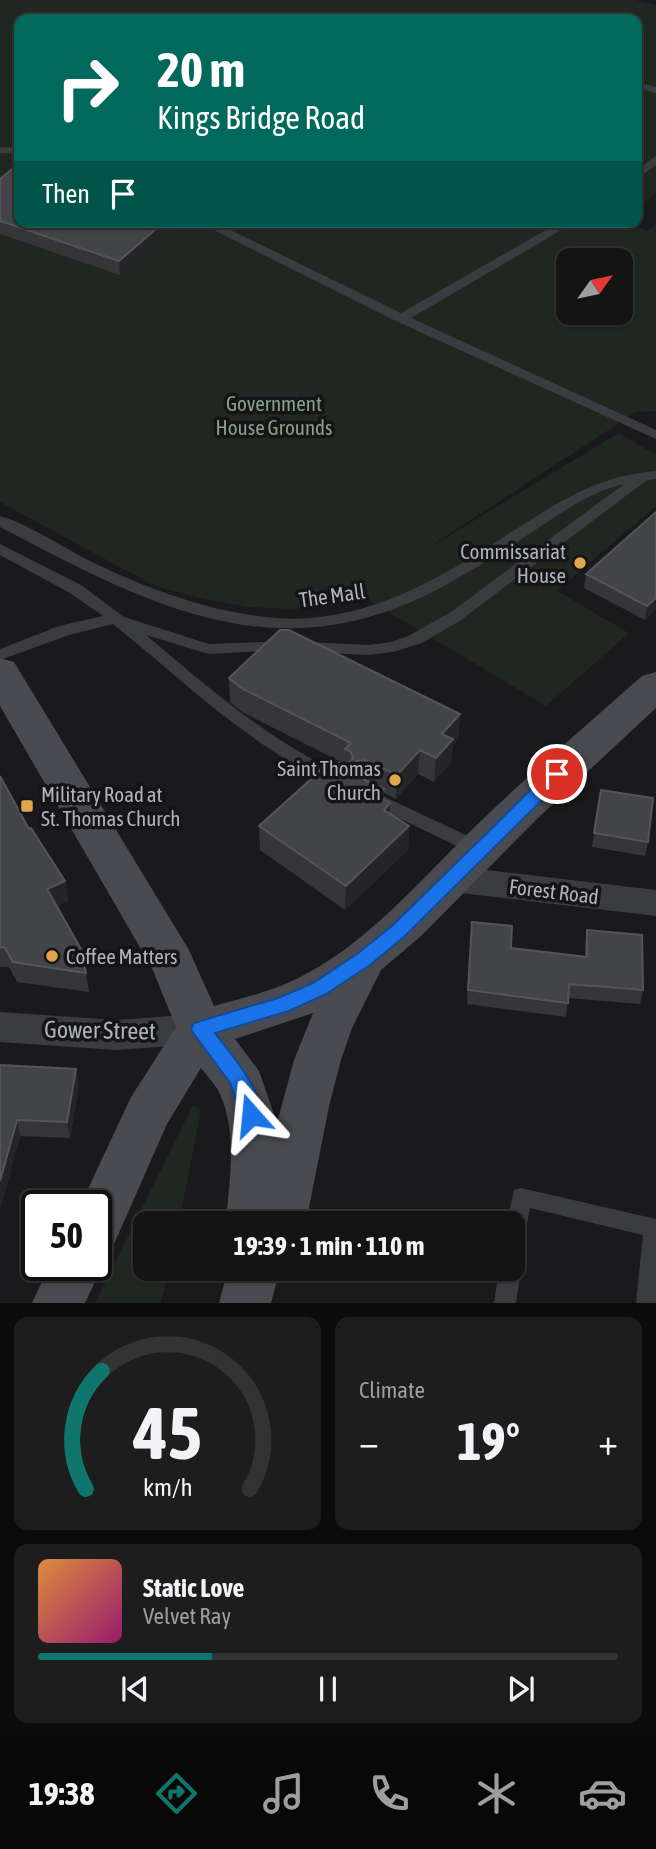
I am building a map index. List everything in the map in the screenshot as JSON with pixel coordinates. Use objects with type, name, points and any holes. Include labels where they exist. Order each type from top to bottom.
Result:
[{"type":"main road","points":[[0,671],[173,962],[200,1029],[237,1077],[247,1097],[255,1133],[252,1211]]},
{"type":"main road","points":[[112,1192],[148,1112],[200,1029],[282,1005],[319,989],[363,960],[398,931],[656,685]]},
{"type":"main road","points":[[284,1211],[314,1073],[339,1005],[352,989],[363,960]]},
{"type":"main road","points":[[58,1303],[69,1281]]},
{"type":"main road","points":[[245,1303],[251,1281]]},
{"type":"street","name":"Forest Road","points":[[466,864],[656,903]]},
{"type":"street","name":"Gower Street","points":[[0,1027],[116,1035],[200,1029]]},
{"type":"lane","points":[[642,170],[656,159]]},
{"type":"lane","points":[[216,228],[401,318],[656,435]]},
{"type":"lane","points":[[401,318],[558,228]]},
{"type":"lane","points":[[0,655],[65,630],[114,619],[209,649],[259,645],[368,650],[393,647],[416,639],[456,616],[651,475]]},
{"type":"lane","name":"The Mall","points":[[0,521],[116,581],[197,610],[242,621],[327,621],[369,613],[425,591],[535,525],[578,494],[608,482],[651,475]]},
{"type":"lane","points":[[0,549],[97,603],[256,737],[314,770],[342,781]]},
{"type":"lane","points":[[362,792],[466,864]]},
{"type":"lane","points":[[519,1211],[521,1197],[654,1228],[647,1303]]},
{"type":"lane","points":[[505,1303],[508,1281]]},
{"type":"green space","name":"Government House Grounds","points":[[0,0],[635,0],[656,5],[656,192],[642,205],[642,14],[14,14],[14,228],[640,228],[647,231],[656,224],[656,411],[636,412],[417,555],[619,433],[656,455],[656,506],[557,591],[629,633],[546,706],[359,594],[341,605],[289,609],[248,607],[155,586],[0,502]]},
{"type":"green space","points":[[193,1105],[201,1110],[181,1211],[141,1211]]},
{"type":"green space","points":[[133,1226],[133,1281],[166,1281],[161,1303],[95,1303],[106,1281],[112,1281],[112,1269]]},
{"type":"building","points":[[14,168],[14,226],[0,221],[0,179]]},
{"type":"building","points":[[21,228],[157,228],[119,261]]},
{"type":"building","points":[[656,512],[656,598],[647,606],[586,574]]},
{"type":"building","name":"Saint Thomas Church","points":[[280,630],[289,630],[460,714],[442,734],[453,739],[436,758],[420,750],[397,775],[364,760],[354,762],[352,769],[355,775],[384,789],[378,796],[390,803],[384,810],[409,826],[346,886],[259,826],[330,762],[348,764],[353,758],[351,752],[345,749],[351,743],[241,688],[229,678]]},
{"type":"building","points":[[0,776],[29,829],[31,828],[65,881],[47,889],[81,949],[86,973],[13,962],[5,948],[0,947]]},
{"type":"building","points":[[601,790],[653,798],[648,842],[594,833]]},
{"type":"building","points":[[472,922],[512,926],[511,948],[587,957],[587,930],[642,935],[643,990],[569,984],[568,1003],[468,990]]},
{"type":"building","points":[[0,1065],[76,1069],[67,1122],[17,1120],[0,1181]]},
{"type":"place","name":"Commissariat House","points":[[580,563]]},
{"type":"place","name":"Saint Thomas Church","points":[[395,780]]},
{"type":"place","name":"Military Road at St. Thomas Church","points":[[27,806]]},
{"type":"place","name":"Coffee Matters","points":[[52,956]]},
{"type":"route","points":[[251,1115],[247,1097],[237,1077],[200,1029],[282,1005],[319,989],[363,960],[398,931],[557,774]]}]
